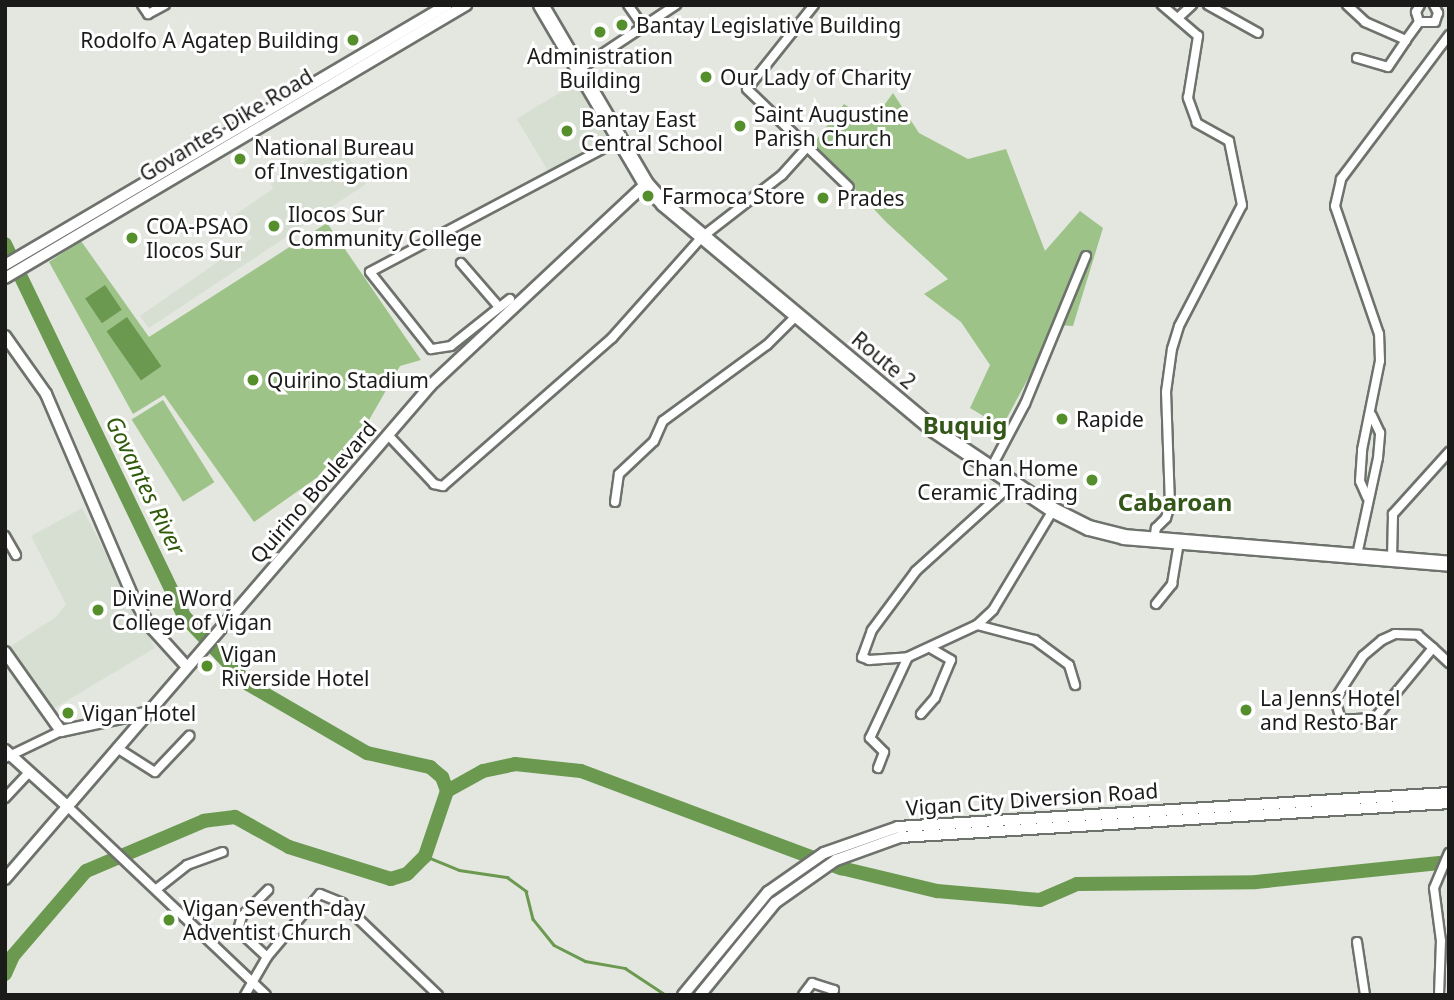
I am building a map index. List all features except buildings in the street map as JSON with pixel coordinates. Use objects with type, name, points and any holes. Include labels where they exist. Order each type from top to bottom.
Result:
[{"type":"highway","name":"Route 2","points":[[541,5],[646,184],[702,237],[934,430],[1053,510],[1104,533],[1154,540],[1449,564]]},
{"type":"main road","name":"Govantes Dike Road","points":[[5,278],[38,252],[444,11],[467,5]]},
{"type":"main road","name":"Quirino Boulevard","points":[[5,879],[145,713],[459,358],[646,184]]},
{"type":"main road","name":"Govantes Dike Road","points":[[5,265],[38,252]]},
{"type":"main road","points":[[5,336],[47,394],[133,597],[150,626],[190,663]]},
{"type":"main road","points":[[5,652],[61,732],[145,713]]},
{"type":"main road","points":[[7,754],[67,806]]},
{"type":"main road","name":"Vigan City Diversion Road","points":[[686,991],[768,892],[802,867],[824,853],[918,822],[1449,793]]},
{"type":"main road","name":"Vigan City Diversion Road","points":[[700,995],[775,903],[815,872],[836,860],[879,843],[921,835],[1449,803]]},
{"type":"street","points":[[142,5],[148,14],[165,5]]},
{"type":"street","points":[[628,5],[645,29]]},
{"type":"street","points":[[578,70],[645,29],[676,5]]},
{"type":"street","points":[[814,5],[747,89],[849,187]]},
{"type":"street","points":[[1154,540],[1170,505],[1165,430],[1172,349],[1179,326],[1242,205],[1229,141],[1197,122],[1186,91],[1199,40],[1179,17],[1162,5]]},
{"type":"street","points":[[1179,17],[1192,5]]},
{"type":"street","points":[[1208,5],[1258,33]]},
{"type":"street","points":[[1347,5],[1365,22],[1406,40]]},
{"type":"street","points":[[1357,58],[1388,67],[1419,22],[1445,5]]},
{"type":"street","points":[[1417,6],[1419,22]]},
{"type":"street","points":[[1367,497],[1360,481],[1364,430],[1372,416],[1379,334],[1335,206],[1341,179],[1449,35],[1436,13]]},
{"type":"street","points":[[510,299],[451,346],[431,349],[370,272],[619,139]]},
{"type":"street","points":[[389,436],[434,484],[443,486],[612,338],[702,237],[782,176],[808,146]]},
{"type":"street","points":[[990,470],[1025,404],[1086,256]]},
{"type":"street","points":[[461,263],[499,307]]},
{"type":"street","points":[[615,502],[619,474],[654,441],[663,421],[767,345],[797,315]]},
{"type":"street","points":[[1357,555],[1367,497],[1374,484],[1378,458],[1380,433],[1372,416]]},
{"type":"street","points":[[1392,559],[1394,514],[1449,452]]},
{"type":"street","points":[[1012,484],[916,571],[861,652],[869,660],[908,657],[932,649],[978,625],[993,610],[1053,510]]},
{"type":"street","points":[[5,536],[16,555]]},
{"type":"street","points":[[1156,604],[1172,584],[1179,542]]},
{"type":"street","points":[[978,625],[1035,640],[1069,665],[1075,685]]},
{"type":"street","points":[[1433,648],[1375,718],[1341,720],[1335,699],[1363,656],[1382,640],[1408,632],[1433,648],[1449,663]]},
{"type":"street","points":[[921,714],[935,698],[951,660],[932,649]]},
{"type":"street","points":[[877,768],[884,752],[870,738],[908,657]]},
{"type":"street","points":[[7,754],[61,732]]},
{"type":"street","points":[[117,748],[156,772],[189,736]]},
{"type":"street","points":[[5,798],[29,772]]},
{"type":"street","points":[[67,806],[158,888],[267,995]]},
{"type":"street","points":[[158,888],[187,865],[223,852]]},
{"type":"street","points":[[1439,995],[1441,942],[1434,888],[1448,855]]},
{"type":"street","points":[[267,957],[238,930],[249,907],[268,890]]},
{"type":"street","points":[[245,995],[267,957],[312,899],[326,894],[342,903],[438,995]]},
{"type":"street","points":[[1357,942],[1365,995]]},
{"type":"street","points":[[803,995],[812,983],[834,990],[832,995]]},
{"type":"shaded area","name":"Bantay East Central School","points":[[581,80],[619,143],[555,182],[517,119]]},
{"type":"shaded area","points":[[893,93],[919,133],[968,159],[1006,149],[1045,251],[1080,211],[1103,228],[1073,326],[1057,325],[1002,427],[970,408],[990,365],[961,322],[924,294],[948,279],[886,222],[813,144],[844,104],[872,122]]},
{"type":"shaded area","name":"Ilocos Sur Community College","points":[[337,140],[366,184],[149,328],[140,316],[252,238],[236,214],[273,189],[271,184]]},
{"type":"shaded area","name":"Quirino Stadium","points":[[327,223],[421,360],[400,366],[349,455],[254,522],[164,395],[133,414],[49,262],[81,241],[149,337]]},
{"type":"shaded area","points":[[105,285],[122,310],[102,323],[85,298]]},
{"type":"shaded area","points":[[127,317],[161,366],[141,380],[107,331]]},
{"type":"shaded area","points":[[163,400],[214,482],[183,502],[132,420]]},
{"type":"shaded area","name":"Divine Word College of Vigan","points":[[82,508],[155,648],[53,709],[8,648],[56,617],[66,604],[31,536]]},
{"type":"waterway","name":"Govantes River","points":[[5,244],[184,616],[248,684],[367,753],[430,767],[442,777],[447,791],[425,856],[407,874],[391,879],[289,847],[235,817],[204,821],[86,871],[13,956],[5,974]]},
{"type":"waterway","points":[[447,791],[483,771],[515,764],[581,771],[841,868],[937,891],[1040,900],[1077,884],[1256,882],[1449,862]]},
{"type":"waterway","points":[[425,856],[459,870],[507,877],[526,891],[533,919],[554,945],[585,961],[625,968],[666,995]]},
{"type":"place","name":"Bantay Legislative Building","points":[[622,25]]},
{"type":"place","name":"Administration Building","points":[[600,32]]},
{"type":"place","name":"Rodolfo A Agatep Building","points":[[353,40]]},
{"type":"place","name":"Our Lady of Charity","points":[[706,77]]},
{"type":"place","name":"Saint Augustine Parish Church","points":[[740,126]]},
{"type":"place","name":"Bantay East Central School","points":[[567,131]]},
{"type":"place","name":"National Bureau of Investigation","points":[[240,159]]},
{"type":"place","name":"Farmoca Store","points":[[648,196]]},
{"type":"place","name":"Prades","points":[[823,198]]},
{"type":"place","name":"Ilocos Sur Community College","points":[[274,226]]},
{"type":"place","name":"COA-PSAO Ilocos Sur","points":[[132,238]]},
{"type":"place","name":"Quirino Stadium","points":[[253,380]]},
{"type":"place","name":"Rapide","points":[[1062,419]]},
{"type":"place","name":"Chan Home Ceramic Trading","points":[[1092,480]]},
{"type":"place","name":"Divine Word College of Vigan","points":[[98,610]]},
{"type":"place","name":"Vigan Riverside Hotel","points":[[207,666]]},
{"type":"place","name":"La Jenns Hotel and Resto Bar","points":[[1246,710]]},
{"type":"place","name":"Vigan Hotel","points":[[68,713]]},
{"type":"place","name":"Vigan Seventh-day Adventist Church","points":[[169,920]]},
{"type":"district","name":"Buquig","points":[[965,425]]},
{"type":"district","name":"Cabaroan","points":[[1175,502]]}]
